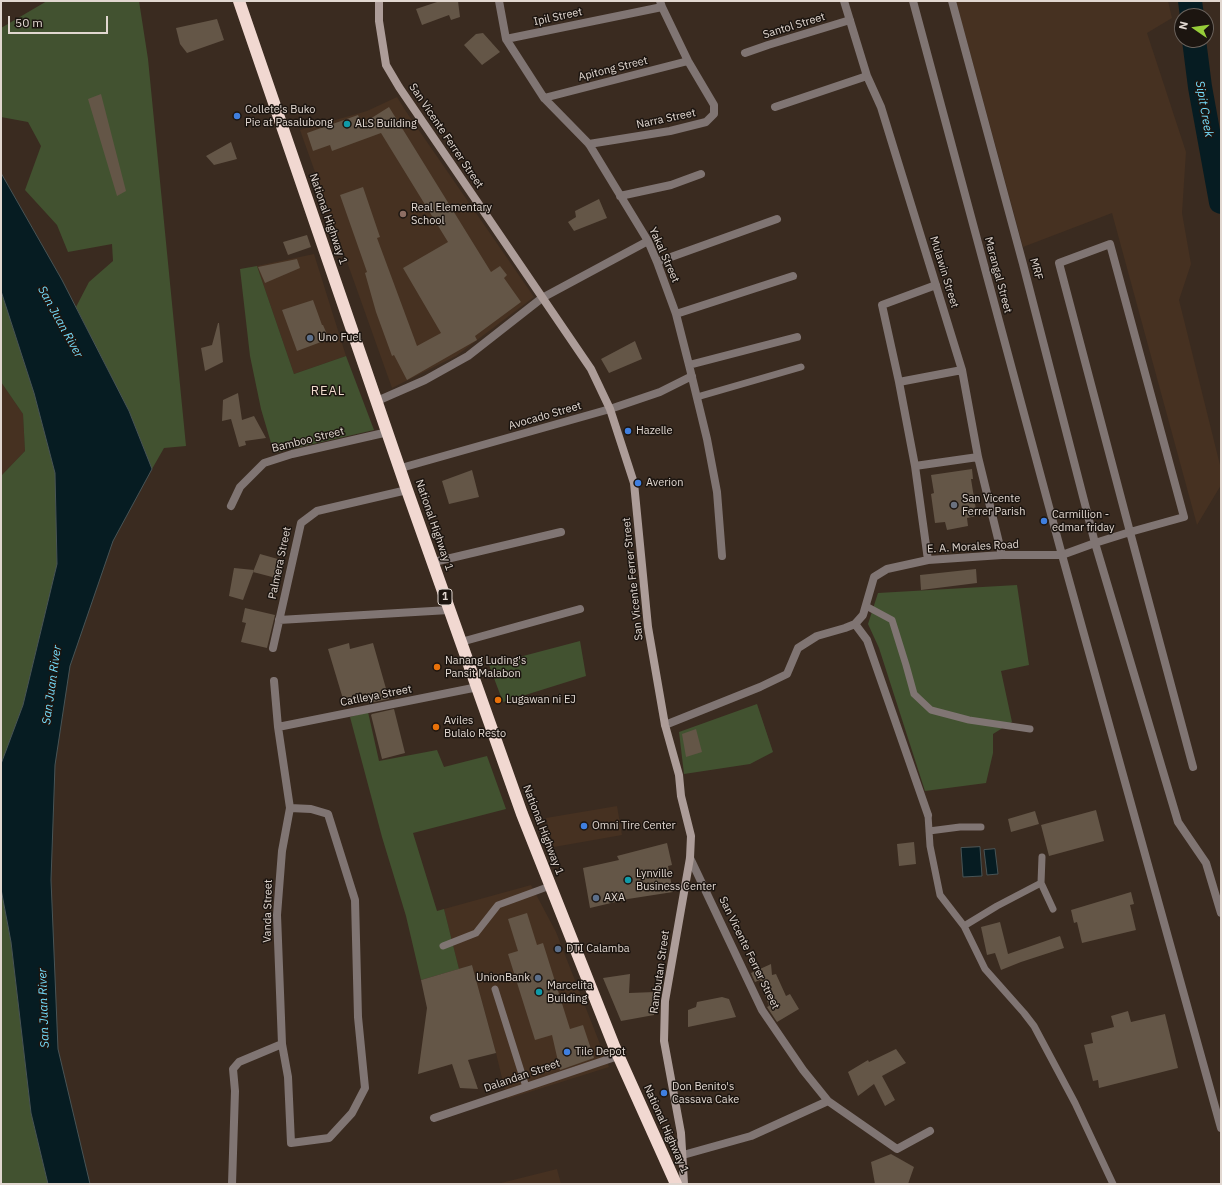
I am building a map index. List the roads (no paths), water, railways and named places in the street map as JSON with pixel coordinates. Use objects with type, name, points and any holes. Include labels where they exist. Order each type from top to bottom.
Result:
[{"type":"highway","name":"National Highway 1","points":[[239,1],[401,468],[407,490],[434,562],[449,610],[478,687],[522,814],[618,1056],[676,1184]]},
{"type":"street","name":"San Vicente Ferrer Street","points":[[379,1],[379,21],[386,65],[399,87],[592,369],[610,409],[634,483],[648,627],[665,725],[679,775],[681,796],[691,836],[690,858],[762,1010],[803,1070],[828,1101],[897,1149],[930,1131]]},
{"type":"street","name":"Yakal Street","points":[[499,1],[506,39],[544,98],[589,144],[648,241],[657,262],[676,314],[707,439],[717,492],[722,556]]},
{"type":"street","name":"Mulawin Street","points":[[844,1],[867,76],[881,107],[962,370],[978,457],[1002,555]]},
{"type":"street","name":"Marangal Street","points":[[913,1],[1062,556],[1221,1128]]},
{"type":"street","name":"MRF","points":[[952,1],[1025,271],[1095,543],[1178,822],[1206,863],[1221,913]]},
{"type":"street","name":"Ipil Street","points":[[506,39],[661,4]]},
{"type":"street","name":"Narra Street","points":[[589,144],[670,131],[706,122],[714,114],[714,105],[688,61],[661,4]]},
{"type":"street","name":"Santol Street","points":[[745,53],[850,20]]},
{"type":"street","name":"Apitong Street","points":[[544,98],[688,61]]},
{"type":"street","points":[[774,107],[867,76]]},
{"type":"street","points":[[620,196],[670,185],[701,174]]},
{"type":"street","points":[[657,262],[778,219]]},
{"type":"street","points":[[377,401],[425,380],[468,356],[542,298],[648,241]]},
{"type":"street","points":[[1062,556],[1095,543],[1130,532],[1184,518],[1110,244],[1059,263],[1130,532],[1193,767]]},
{"type":"street","points":[[676,314],[793,276]]},
{"type":"street","points":[[928,560],[915,466],[882,305],[936,285]]},
{"type":"street","points":[[689,365],[797,337]]},
{"type":"street","points":[[899,382],[962,370]]},
{"type":"street","name":"Avocado Street","points":[[401,468],[610,409],[660,392],[692,376]]},
{"type":"street","name":"Bamboo Street","points":[[231,506],[240,487],[264,463],[292,454],[388,432]]},
{"type":"street","points":[[915,466],[978,457]]},
{"type":"street","name":"Palmera Street","points":[[273,648],[301,523],[317,511],[407,490]]},
{"type":"street","points":[[434,562],[561,532]]},
{"type":"street","name":"E. A. Morales Road","points":[[855,624],[863,615],[874,577],[887,569],[928,560],[1002,555],[1062,556]]},
{"type":"street","points":[[461,642],[580,609]]},
{"type":"street","points":[[279,620],[449,610]]},
{"type":"street","points":[[665,725],[760,687],[787,674],[798,648],[817,636],[855,624],[867,640],[928,815]]},
{"type":"street","name":"Vanda Street","points":[[274,681],[278,727],[290,808],[282,851],[277,915],[282,1044],[288,1077],[291,1143],[329,1138],[352,1113],[365,1088],[358,1017],[354,900],[328,814],[311,809],[290,808]]},
{"type":"street","name":"Catlleya Street","points":[[278,727],[478,687]]},
{"type":"street","name":"Rambutan Street","points":[[684,1184],[681,1133],[664,1041],[664,1009],[690,858]]},
{"type":"street","points":[[232,1184],[235,1091],[233,1069],[239,1062],[282,1044]]},
{"type":"street","name":"Dalandan Street","points":[[434,1118],[618,1056]]},
{"type":"street","points":[[683,1155],[751,1136],[828,1101]]},
{"type":"lane","points":[[697,396],[801,367]]},
{"type":"lane","points":[[866,606],[892,620],[914,694],[931,710],[969,720],[1030,729]]},
{"type":"lane","points":[[928,815],[930,846],[940,895],[964,926],[985,969],[1034,1026],[1075,1103],[1113,1184]]},
{"type":"lane","points":[[929,831],[960,827],[981,827]]},
{"type":"lane","points":[[1042,857],[1041,883],[1053,909]]},
{"type":"lane","points":[[964,926],[997,906],[1041,883]]},
{"type":"lane","points":[[443,946],[476,933],[498,905],[550,886]]},
{"type":"lane","points":[[495,989],[526,1087]]},
{"type":"water","name":"San Juan River","points":[[1,173],[62,280],[129,411],[152,469],[113,541],[70,666],[55,765],[51,880],[58,1049],[90,1184],[48,1184],[31,1113],[11,942],[1,889],[1,764],[23,705],[57,564],[55,473],[34,393],[1,291]]},
{"type":"water","points":[[980,847],[982,876],[963,877],[961,848]]},
{"type":"water","points":[[995,849],[998,874],[987,875],[984,850]]},
{"type":"waterway","name":"Sipit Creek","points":[[1190,1],[1191,8]]},
{"type":"waterway","name":"Sipit Creek","points":[[1195,48],[1200,87],[1221,202]]},
{"type":"place","name":"Collete's Buko Pie at Pasalubong","points":[[237,116]]},
{"type":"place","name":"ALS Building","points":[[347,124]]},
{"type":"place","name":"Real Elementary School","points":[[403,214]]},
{"type":"place","name":"Uno Fuel","points":[[310,338]]},
{"type":"place","name":"Hazelle","points":[[628,431]]},
{"type":"place","name":"Averion","points":[[638,483]]},
{"type":"place","name":"San Vicente Ferrer Parish","points":[[954,505]]},
{"type":"place","name":"Carmillion - edmar friday","points":[[1044,521]]},
{"type":"place","name":"Nanang Luding's Pansit Malabon","points":[[437,667]]},
{"type":"place","name":"Lugawan ni EJ","points":[[498,700]]},
{"type":"place","name":"Aviles Bulalo Resto","points":[[436,727]]},
{"type":"place","name":"Omni Tire Center","points":[[584,826]]},
{"type":"place","name":"Lynville Business Center","points":[[628,880]]},
{"type":"place","name":"AXA","points":[[596,898]]},
{"type":"place","name":"DTI Calamba","points":[[558,949]]},
{"type":"place","name":"UnionBank","points":[[538,978]]},
{"type":"place","name":"Marcelita Building","points":[[539,992]]},
{"type":"place","name":"Tile Depot","points":[[567,1052]]},
{"type":"place","name":"Don Benito's Cassava Cake","points":[[664,1093]]},
{"type":"district","name":"REAL","points":[[328,391]]}]
